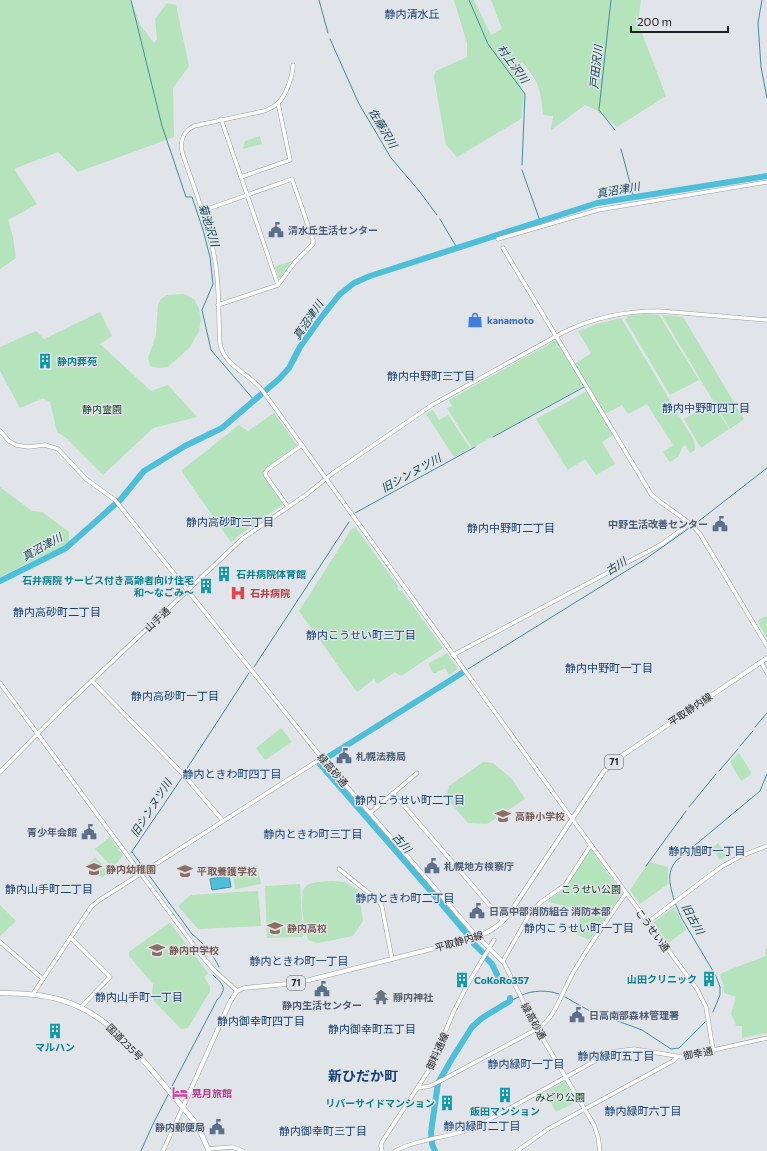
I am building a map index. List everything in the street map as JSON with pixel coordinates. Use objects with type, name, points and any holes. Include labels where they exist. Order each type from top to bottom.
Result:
[{"type":"highway","name":"国道235号","points":[[0,993],[33,994],[61,1000],[81,1007],[104,1021],[132,1047],[183,1107],[200,1131],[209,1150]]},
{"type":"main road","name":"平取静内線","points":[[237,992],[250,986],[287,984],[309,980],[478,936],[491,931],[503,921],[604,771],[620,757],[767,658]]},
{"type":"main road","points":[[183,1107],[230,1002],[237,992]]},
{"type":"street","points":[[241,177],[290,160],[278,103],[286,90],[293,64]]},
{"type":"street","name":"こうせい通","points":[[278,103],[264,111],[194,126],[185,132],[182,140],[182,152],[202,211],[215,260],[217,272],[220,344],[223,355],[232,365],[253,380],[266,395],[703,998],[707,1011],[713,1050]]},
{"type":"street","points":[[222,119],[278,285]]},
{"type":"street","points":[[202,211],[292,179],[313,240],[313,244],[296,262],[278,285],[218,305]]},
{"type":"street","points":[[498,239],[598,210],[767,182]]},
{"type":"street","points":[[503,248],[650,494],[660,504],[694,527],[709,546],[767,646]]},
{"type":"street","name":"山手通","points":[[0,772],[92,681],[242,539],[432,405],[556,336],[597,319],[624,313],[659,311],[767,320]]},
{"type":"street","name":"緑高砂通","points":[[0,431],[9,441],[16,445],[28,447],[45,445],[58,449],[86,479],[119,504],[322,758],[478,936],[503,961],[537,1029],[584,1109],[598,1137],[600,1151]]},
{"type":"street","points":[[288,507],[265,473],[268,469],[302,445]]},
{"type":"street","points":[[453,655],[645,554],[690,524]]},
{"type":"street","points":[[761,662],[767,673]]},
{"type":"street","points":[[92,681],[183,774],[223,821]]},
{"type":"street","points":[[0,683],[37,734],[143,871],[204,959],[237,992]]},
{"type":"street","points":[[33,994],[94,904],[143,871],[322,758]]},
{"type":"street","points":[[370,813],[417,773]]},
{"type":"street","points":[[393,793],[503,921]]},
{"type":"street","points":[[503,961],[531,912],[541,902],[565,885],[591,845]]},
{"type":"street","points":[[648,922],[721,867],[741,856],[767,846]]},
{"type":"street","points":[[339,869],[379,901],[382,907],[392,959]]},
{"type":"street","points":[[418,1088],[435,1084],[543,1026],[550,1017],[576,968],[626,892]]},
{"type":"street","points":[[71,938],[110,977],[81,1007]]},
{"type":"street","name":"御料通線","points":[[382,1151],[382,1142],[429,1070],[463,993],[494,940]]},
{"type":"street","points":[[0,942],[43,979]]},
{"type":"street","name":"御幸通","points":[[395,1151],[412,1144],[456,1134],[474,1128],[602,1055],[611,1052],[621,1049],[642,1049],[677,1057],[689,1056],[767,1038]]},
{"type":"street","points":[[517,1151],[540,1134],[674,1062],[677,1057]]},
{"type":"street","points":[[163,1151],[183,1107]]},
{"type":"street","points":[[209,1150],[232,1148],[243,1151]]},
{"type":"green space","points":[[0,0],[130,0],[141,26],[154,43],[157,39],[155,19],[167,3],[176,5],[189,66],[173,88],[174,137],[78,172],[58,152],[14,169],[37,204],[8,220],[13,237],[16,258],[0,269]]},
{"type":"green space","points":[[454,0],[474,0],[491,35],[502,29],[491,0],[641,0],[638,23],[666,96],[617,127],[596,110],[585,105],[551,130],[553,116],[543,115],[538,86],[522,62],[515,74],[524,93],[521,119],[457,157],[446,145],[434,77],[436,71],[467,57],[467,43]]},
{"type":"green space","points":[[260,136],[262,144],[243,149],[245,141]]},
{"type":"green space","points":[[294,260],[281,278],[279,278],[275,267]]},
{"type":"green space","points":[[184,294],[194,299],[199,309],[201,320],[199,331],[190,347],[168,367],[159,368],[150,366],[148,358],[156,335],[158,304],[161,299],[167,295]]},
{"type":"green space","name":"静内霊園","points":[[100,312],[112,336],[100,344],[151,391],[168,385],[197,417],[153,428],[103,475],[65,437],[57,432],[50,402],[43,398],[20,408],[0,371],[0,347],[36,331],[44,339]]},
{"type":"green space","points":[[643,314],[659,315],[699,380],[670,395],[625,319],[628,318],[627,316]]},
{"type":"green space","points":[[662,315],[683,317],[744,419],[730,429]]},
{"type":"green space","points":[[621,318],[694,441],[695,450],[690,453],[685,445],[682,447],[679,456],[670,462],[663,452],[673,445],[647,404],[628,414],[622,405],[605,414],[575,364],[591,353],[578,331],[597,324]]},
{"type":"green space","points":[[556,340],[584,386],[472,448],[447,408],[452,406],[449,400]]},
{"type":"green space","points":[[587,391],[613,435],[602,442],[615,464],[596,475],[585,459],[568,470],[536,419]]},
{"type":"green space","points":[[712,402],[729,429],[701,448],[684,419]]},
{"type":"green space","points":[[433,410],[439,420],[448,415],[470,448],[454,457],[426,414]]},
{"type":"green space","points":[[274,413],[297,445],[265,469],[263,475],[283,504],[231,542],[182,470],[239,425],[248,431]]},
{"type":"green space","points":[[0,487],[32,511],[42,512],[69,532],[69,543],[0,577]]},
{"type":"green space","points":[[355,527],[398,586],[397,588],[399,591],[401,590],[443,648],[401,676],[395,672],[377,684],[374,679],[357,692],[299,611],[351,530]]},
{"type":"green space","points":[[767,616],[767,638],[758,620]]},
{"type":"green space","points":[[447,653],[458,669],[449,675],[445,668],[433,673],[429,663]]},
{"type":"green space","points":[[281,728],[292,742],[265,760],[256,748]]},
{"type":"green space","points":[[739,753],[751,772],[750,775],[741,781],[730,762]]},
{"type":"green space","points":[[483,762],[493,763],[512,779],[525,799],[487,824],[468,823],[448,800],[447,794],[449,786]]},
{"type":"green space","points":[[110,837],[123,855],[113,868],[95,849]]},
{"type":"green space","points":[[718,843],[727,856],[720,860],[712,848]]},
{"type":"green space","name":"こうせい公園","points":[[589,850],[592,850],[622,894],[590,940],[576,934],[582,910],[548,902],[549,899],[564,889]]},
{"type":"green space","points":[[95,857],[109,871],[102,878],[88,864]]},
{"type":"green space","points":[[649,862],[668,867],[668,884],[640,904],[630,890]]},
{"type":"green space","points":[[257,865],[261,884],[235,889],[232,870]]},
{"type":"green space","points":[[331,881],[344,882],[358,890],[363,921],[353,936],[318,943],[312,942],[307,937],[305,931],[302,898],[304,888],[313,883]]},
{"type":"green space","points":[[300,884],[303,937],[267,938],[265,886]]},
{"type":"green space","points":[[258,891],[261,926],[198,929],[178,906],[191,895]]},
{"type":"green space","points":[[0,905],[16,921],[0,936]]},
{"type":"green space","points":[[674,907],[686,930],[668,943],[654,922]]},
{"type":"green space","points":[[169,923],[208,973],[204,977],[210,986],[210,991],[188,1028],[181,1029],[154,1001],[152,995],[153,984],[129,956],[129,952]]},
{"type":"green space","points":[[765,949],[767,949],[767,1033],[742,1038],[742,1026],[736,1026],[731,1014],[736,997],[724,993],[720,974],[766,956]]},
{"type":"green space","name":"みどり公園","points":[[565,1081],[576,1102],[556,1112],[545,1092]]},
{"type":"water","points":[[229,875],[231,887],[212,890],[210,879]]},
{"type":"waterway","name":"菊池沢川","points":[[131,0],[162,126],[186,197],[192,197],[210,257],[213,284],[202,310],[211,350],[254,400]]},
{"type":"waterway","name":"佐藤沢川","points":[[319,0],[328,33]]},
{"type":"waterway","name":"村上沢川","points":[[469,0],[488,44],[525,94],[522,165]]},
{"type":"waterway","name":"戸田沢川","points":[[611,0],[599,110],[615,130]]},
{"type":"waterway","points":[[762,0],[758,23],[761,67],[767,98]]},
{"type":"waterway","name":"佐藤沢川","points":[[330,39],[359,104],[391,158],[420,192],[437,215]]},
{"type":"waterway","name":"戸田沢川","points":[[621,149],[634,198]]},
{"type":"waterway","name":"村上沢川","points":[[522,170],[540,221]]},
{"type":"waterway","name":"真沼津川","points":[[0,581],[66,548],[121,499],[144,471],[185,446],[222,428],[279,379],[289,368],[300,347],[320,319],[339,295],[354,283],[370,276],[597,203],[767,176]]},
{"type":"waterway","name":"佐藤沢川","points":[[440,219],[457,248]]},
{"type":"waterway","name":"旧シンヌツ川","points":[[493,437],[584,387]]},
{"type":"waterway","name":"旧シンヌツ川","points":[[355,513],[475,447]]},
{"type":"waterway","name":"古川","points":[[468,669],[647,558],[695,524],[767,468]]},
{"type":"waterway","name":"旧シンヌツ川","points":[[254,667],[349,522]]},
{"type":"waterway","name":"旧シンヌツ川","points":[[184,773],[249,673]]},
{"type":"waterway","name":"古川","points":[[328,757],[462,673]]},
{"type":"waterway","points":[[755,727],[767,713]]},
{"type":"waterway","points":[[740,746],[753,731]]},
{"type":"waterway","points":[[719,771],[738,749]]},
{"type":"waterway","name":"古川","points":[[320,764],[468,935]]},
{"type":"waterway","points":[[689,807],[716,774]]},
{"type":"waterway","name":"旧古川","points":[[674,900],[670,884],[670,875],[676,861],[760,791],[767,774]]},
{"type":"waterway","name":"旧シンヌツ川","points":[[131,853],[183,776]]},
{"type":"waterway","points":[[646,866],[686,811]]},
{"type":"waterway","name":"旧シンヌツ川","points":[[132,852],[192,934],[211,953],[219,967]]},
{"type":"waterway","name":"旧古川","points":[[675,903],[682,919],[716,976],[720,987],[720,995],[713,1012]]},
{"type":"waterway","name":"古川","points":[[474,944],[482,952]]},
{"type":"waterway","name":"古川","points":[[487,959],[492,964],[500,981]]},
{"type":"waterway","name":"旧シンヌツ川","points":[[170,1090],[222,992],[222,984],[213,975]]},
{"type":"waterway","name":"旧古川","points":[[522,995],[540,991],[559,994]]},
{"type":"waterway","name":"旧古川","points":[[510,1001],[519,997]]},
{"type":"waterway","name":"旧古川","points":[[565,997],[588,1010],[642,1030],[671,1049],[679,1048],[705,1022]]},
{"type":"waterway","name":"古川","points":[[435,1151],[432,1144],[431,1132],[438,1083],[472,1027],[482,1018],[510,1001],[510,998]]},
{"type":"waterway","name":"旧シンヌツ川","points":[[141,1151],[169,1093]]},
{"type":"place","name":"清水丘生活センター","points":[[276,230]]},
{"type":"place","name":"kanamoto","points":[[475,320]]},
{"type":"place","name":"静内葬苑","points":[[45,361]]},
{"type":"place","name":"中野生活改善センター","points":[[720,524]]},
{"type":"place","name":"石井病院体育館","points":[[224,574]]},
{"type":"place","name":"石井病院 サービス付き高齢者向け住宅 和～なごみ～","points":[[206,586]]},
{"type":"place","name":"石井病院","points":[[238,593]]},
{"type":"place","name":"札幌法務局","points":[[344,756]]},
{"type":"place","name":"高静小学校","points":[[503,816]]},
{"type":"place","name":"青少年会館","points":[[89,832]]},
{"type":"place","name":"札幌地方検察庁","points":[[432,866]]},
{"type":"place","name":"静内幼稚園","points":[[94,869]]},
{"type":"place","name":"平取養護学校","points":[[185,871]]},
{"type":"place","name":"日高中部消防組合 消防本部","points":[[477,911]]},
{"type":"place","name":"静内高校","points":[[275,928]]},
{"type":"place","name":"静内中学校","points":[[157,950]]},
{"type":"place","name":"山田クリニック","points":[[709,979]]},
{"type":"place","name":"CoKoRo357","points":[[462,980]]},
{"type":"place","name":"静内生活センター","points":[[322,989]]},
{"type":"place","name":"靜内神社","points":[[381,997]]},
{"type":"place","name":"日高南部森林管理署","points":[[577,1015]]},
{"type":"place","name":"マルハン","points":[[55,1031]]},
{"type":"place","name":"晃月旅館","points":[[180,1093]]},
{"type":"place","name":"飯田マンション","points":[[505,1095]]},
{"type":"place","name":"リバーサイドマンション","points":[[447,1103]]},
{"type":"place","name":"静内郵便局","points":[[217,1127]]},
{"type":"district","name":"静内清水丘","points":[[412,14]]},
{"type":"district","name":"静内中野町三丁目","points":[[431,376]]},
{"type":"district","name":"静内中野町四丁目","points":[[706,408]]},
{"type":"district","name":"静内高砂町三丁目","points":[[230,522]]},
{"type":"district","name":"静内中野町二丁目","points":[[511,528]]},
{"type":"district","name":"静内高砂町二丁目","points":[[57,612]]},
{"type":"district","name":"静内こうせい町三丁目","points":[[361,635]]},
{"type":"district","name":"静内中野町一丁目","points":[[609,668]]},
{"type":"district","name":"静内高砂町一丁目","points":[[175,696]]},
{"type":"district","name":"静内ときわ町四丁目","points":[[232,774]]},
{"type":"district","name":"静内こうせい町二丁目","points":[[410,800]]},
{"type":"district","name":"静内ときわ町三丁目","points":[[313,834]]},
{"type":"district","name":"静内旭町一丁目","points":[[707,851]]},
{"type":"district","name":"静内山手町二丁目","points":[[49,889]]},
{"type":"district","name":"静内ときわ町二丁目","points":[[405,898]]},
{"type":"district","name":"静内こうせい町一丁目","points":[[579,928]]},
{"type":"district","name":"静内ときわ町一丁目","points":[[299,961]]},
{"type":"district","name":"静内山手町一丁目","points":[[139,997]]},
{"type":"district","name":"静内御幸町四丁目","points":[[261,1021]]},
{"type":"district","name":"静内御幸町五丁目","points":[[372,1029]]},
{"type":"district","name":"静内緑町五丁目","points":[[616,1056]]},
{"type":"district","name":"静内緑町一丁目","points":[[526,1064]]},
{"type":"district","name":"新ひだか町","points":[[363,1076]]},
{"type":"district","name":"静内緑町六丁目","points":[[643,1111]]},
{"type":"district","name":"静内緑町二丁目","points":[[482,1126]]},
{"type":"district","name":"静内御幸町三丁目","points":[[323,1131]]}]
